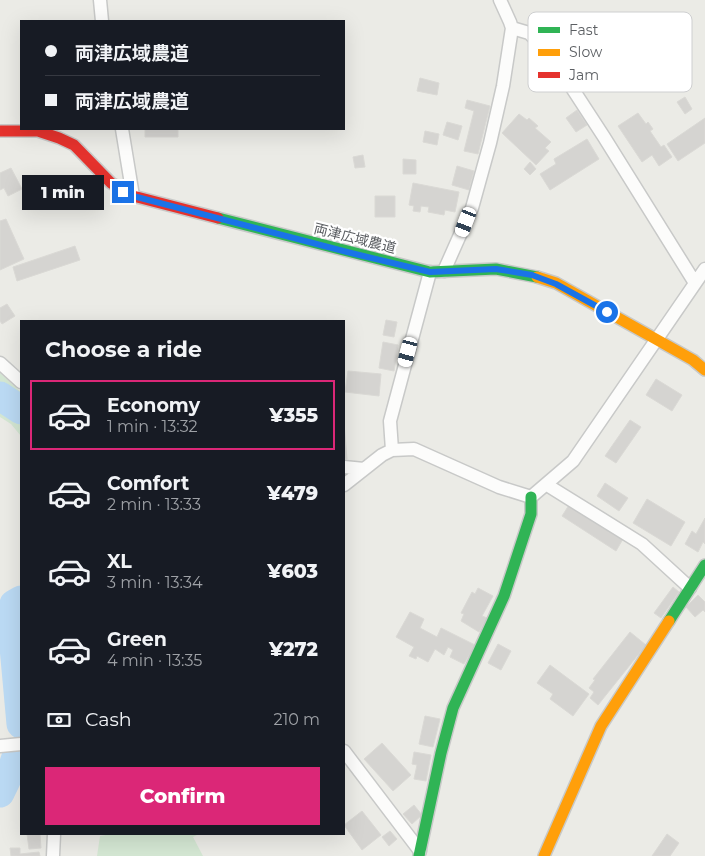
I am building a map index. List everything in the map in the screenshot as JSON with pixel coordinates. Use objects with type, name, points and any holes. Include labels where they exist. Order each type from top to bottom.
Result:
[{"type":"street","points":[[100,0],[102,20]]},
{"type":"street","points":[[444,271],[472,208],[503,86],[512,28],[500,0]]},
{"type":"street","points":[[512,28],[528,33]]},
{"type":"street","points":[[575,92],[695,283]]},
{"type":"street","points":[[122,130],[133,196]]},
{"type":"street","name":"両津広域農道","points":[[0,131],[38,131],[74,145],[111,183],[133,196],[430,272],[496,269],[532,275],[556,284],[693,360],[705,370]]},
{"type":"street","points":[[531,497],[573,461],[705,269]]},
{"type":"street","points":[[392,450],[390,421],[430,272]]},
{"type":"street","points":[[0,363],[20,381]]},
{"type":"street","points":[[345,484],[382,455],[392,450],[414,449],[499,487],[531,497]]},
{"type":"street","points":[[345,467],[364,469]]},
{"type":"street","points":[[547,485],[642,544],[690,588]]},
{"type":"street","points":[[420,853],[453,708],[504,596],[531,514],[531,497]]},
{"type":"street","points":[[544,856],[601,726],[705,565]]},
{"type":"street","points":[[0,746],[20,744]]},
{"type":"street","points":[[345,751],[420,853]]},
{"type":"street","points":[[53,856],[54,835]]},
{"type":"green space","points":[[0,373],[20,391],[20,435],[11,424],[0,417]]},
{"type":"green space","points":[[197,835],[193,837],[203,856],[97,856],[100,836]]},
{"type":"building","points":[[420,78],[439,83],[437,95],[417,91]]},
{"type":"building","points":[[685,97],[692,109],[685,114],[677,102]]},
{"type":"building","points":[[467,100],[490,106],[478,154],[464,151],[474,111],[465,108]]},
{"type":"building","points":[[577,110],[587,125],[576,132],[566,118]]},
{"type":"building","points":[[638,113],[646,124],[648,122],[653,129],[650,131],[661,147],[664,145],[672,157],[659,166],[652,155],[642,162],[618,126]]},
{"type":"building","points":[[519,114],[527,120],[529,118],[538,126],[535,128],[551,142],[545,148],[549,151],[536,165],[502,133]]},
{"type":"building","points":[[705,118],[705,143],[678,161],[667,144]]},
{"type":"building","points":[[447,122],[462,126],[458,140],[443,135]]},
{"type":"building","points":[[145,130],[178,130],[178,137],[145,137]]},
{"type":"building","points":[[425,131],[439,134],[437,145],[423,142]]},
{"type":"building","points":[[587,139],[599,159],[550,190],[540,174],[556,164],[554,159]]},
{"type":"building","points":[[363,155],[365,167],[355,168],[353,157]]},
{"type":"building","points":[[403,159],[416,160],[416,174],[403,174]]},
{"type":"building","points":[[530,162],[536,169],[530,175],[524,169]]},
{"type":"building","points":[[457,166],[474,171],[469,190],[452,185]]},
{"type":"building","points":[[11,168],[22,189],[8,196],[4,188],[0,190],[0,173]]},
{"type":"building","points":[[413,183],[459,192],[455,212],[445,210],[444,215],[428,212],[429,207],[421,206],[420,212],[413,211],[414,206],[409,205]]},
{"type":"building","points":[[375,196],[395,196],[395,217],[375,217]]},
{"type":"building","points":[[6,219],[24,259],[0,270],[0,221]]},
{"type":"building","points":[[75,246],[80,260],[17,281],[13,267]]},
{"type":"building","points":[[7,304],[15,316],[2,324],[0,321],[0,308]]},
{"type":"building","points":[[386,320],[397,322],[394,337],[383,335]]},
{"type":"building","points":[[383,342],[398,345],[394,371],[379,368]]},
{"type":"building","points":[[348,371],[381,374],[379,396],[345,392]]},
{"type":"building","points":[[656,379],[682,395],[672,411],[646,395]]},
{"type":"building","points":[[630,420],[641,427],[616,463],[605,456]]},
{"type":"building","points":[[345,435],[347,459],[345,459]]},
{"type":"building","points":[[605,483],[628,498],[619,511],[597,496]]},
{"type":"building","points":[[647,499],[685,522],[671,546],[633,523]]},
{"type":"building","points":[[569,505],[623,539],[616,551],[562,516]]},
{"type":"building","points":[[705,518],[705,544],[703,542],[698,552],[685,544],[692,531],[696,534]]},
{"type":"building","points":[[673,587],[679,592],[661,618],[654,613]]},
{"type":"building","points":[[478,588],[493,596],[482,616],[487,618],[479,632],[461,621],[464,614],[461,613],[472,592],[475,594]]},
{"type":"building","points":[[698,595],[705,602],[705,612],[703,610],[695,617],[686,607]]},
{"type":"building","points":[[410,612],[424,619],[420,628],[437,637],[441,628],[475,645],[464,664],[450,657],[453,650],[448,647],[444,655],[435,649],[428,662],[417,656],[416,659],[409,656],[414,647],[396,637]]},
{"type":"building","points":[[630,632],[646,645],[598,705],[590,698],[594,692],[589,688],[595,680],[593,679]]},
{"type":"building","points":[[498,644],[511,651],[501,670],[488,663]]},
{"type":"building","points":[[550,665],[589,694],[573,716],[550,699],[553,694],[537,683]]},
{"type":"building","points":[[425,716],[440,719],[433,747],[419,744]]},
{"type":"building","points":[[382,743],[411,775],[393,791],[364,759]]},
{"type":"building","points":[[414,752],[431,755],[426,781],[414,779],[417,765],[412,764]]},
{"type":"building","points":[[414,805],[422,815],[412,824],[403,814]]},
{"type":"building","points":[[362,811],[381,835],[362,850],[345,824]]},
{"type":"building","points":[[390,831],[397,839],[389,846],[382,837]]},
{"type":"building","points":[[667,834],[679,843],[670,856],[652,856]]},
{"type":"building","points":[[27,835],[40,835],[41,848],[29,849]]},
{"type":"building","points":[[10,848],[20,848],[20,854],[39,852],[40,856],[11,856]]},
{"type":"waterway","points":[[0,396],[20,409]]},
{"type":"waterway","points":[[20,601],[14,604],[13,636],[20,713]]},
{"type":"waterway","points":[[0,793],[17,754]]},
{"type":"traffic: fast","points":[[218,218],[430,272],[496,269],[537,277]]},
{"type":"traffic: fast","points":[[419,856],[441,753],[453,708],[504,596],[531,514],[531,497]]},
{"type":"traffic: fast","points":[[669,621],[705,565]]},
{"type":"traffic: slow","points":[[537,277],[556,283],[693,360],[705,370]]},
{"type":"traffic: slow","points":[[544,856],[601,726],[669,621]]},
{"type":"traffic: jam","points":[[0,131],[38,131],[59,138],[74,145],[111,183],[133,196],[218,218]]},
{"type":"route","points":[[123,192],[351,253],[430,272],[496,269],[532,275],[556,284],[607,312]]}]
